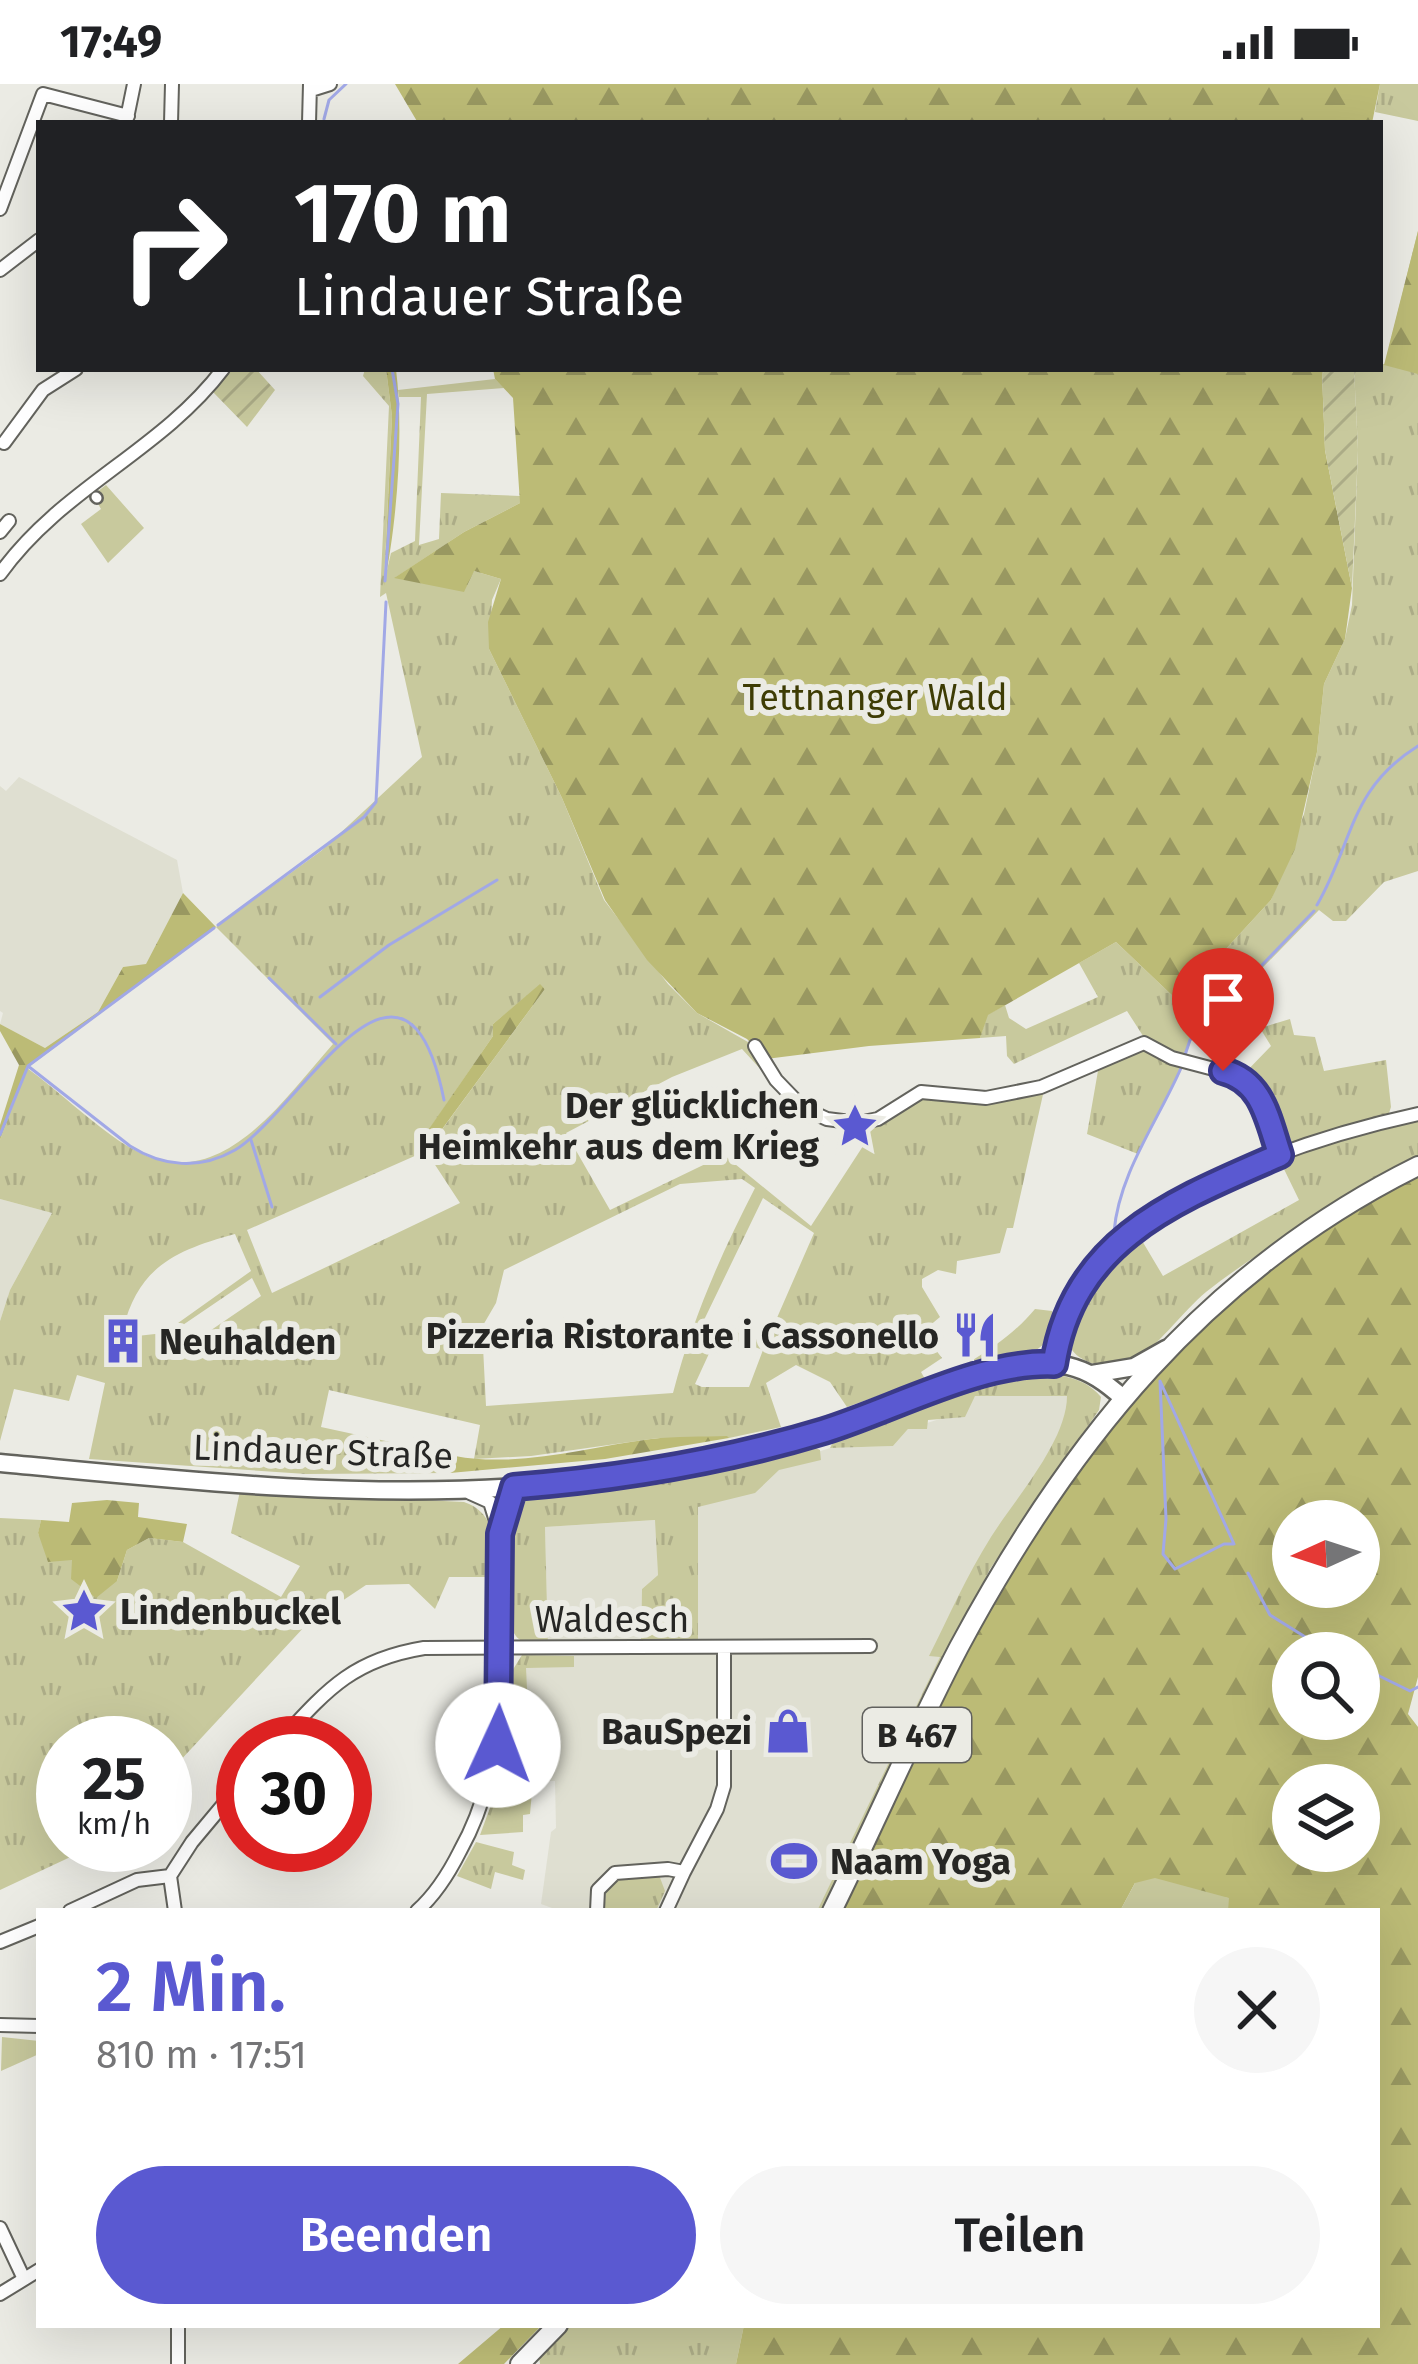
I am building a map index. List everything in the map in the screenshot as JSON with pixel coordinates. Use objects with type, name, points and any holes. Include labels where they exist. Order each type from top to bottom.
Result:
[{"type":"main road","name":"B 467","points":[[833,1908],[989,1593],[1067,1471],[1123,1398],[1167,1348],[1237,1282],[1357,1198],[1418,1166]]},
{"type":"main road","points":[[1092,1374],[1134,1367],[1167,1348]]},
{"type":"main road","name":"Lindauer Straße","points":[[0,1462],[240,1485],[514,1487],[648,1470],[796,1438],[1029,1364],[1054,1364],[1092,1374],[1123,1398]]},
{"type":"main road","points":[[520,2364],[555,2328]]},
{"type":"street","points":[[0,209],[43,94],[127,120],[134,84]]},
{"type":"street","points":[[171,120],[172,84]]},
{"type":"street","points":[[309,120],[310,87],[330,84]]},
{"type":"street","points":[[0,270],[36,242]]},
{"type":"street","points":[[4,443],[44,390],[71,372]]},
{"type":"street","points":[[0,574],[43,521],[173,422],[220,372]]},
{"type":"street","points":[[755,1046],[776,1080],[803,1108],[827,1119],[858,1123],[878,1119],[921,1092],[986,1098],[1040,1087],[1144,1043],[1172,1058],[1244,1078],[1261,1099],[1280,1155]]},
{"type":"street","points":[[1054,1364],[1068,1310],[1082,1283],[1114,1246],[1170,1206],[1280,1155],[1418,1114]]},
{"type":"street","points":[[420,1908],[447,1876],[489,1788],[500,1723],[500,1534],[514,1487]]},
{"type":"street","points":[[454,1490],[490,1502],[500,1534]]},
{"type":"street","name":"Waldesch","points":[[303,1716],[330,1687],[367,1663],[424,1648],[869,1646]]},
{"type":"street","name":"Waldesch","points":[[667,1908],[724,1786],[724,1648]]},
{"type":"street","points":[[175,1908],[170,1876],[216,1815]]},
{"type":"street","points":[[598,1908],[598,1890],[615,1873],[684,1872]]},
{"type":"street","points":[[76,1908],[137,1880],[170,1876]]},
{"type":"street","points":[[0,1942],[36,1926]]},
{"type":"street","points":[[0,2025],[36,2026]]},
{"type":"street","points":[[0,2228],[24,2279]]},
{"type":"street","points":[[0,2294],[36,2272]]},
{"type":"street","points":[[178,2328],[178,2364]]},
{"type":"shaded area","points":[[19,777],[177,860],[183,893],[146,965],[123,967],[98,1012],[45,1048],[0,1024],[0,786],[6,791]]},
{"type":"shaded area","points":[[0,1199],[52,1213],[10,1290],[0,1321]]},
{"type":"shaded area","points":[[1075,1395],[1075,1418],[941,1656],[818,1908],[552,1908],[541,1904],[551,1832],[556,1828],[555,1781],[537,1781],[536,1734],[526,1733],[526,1655],[606,1653],[606,1646],[548,1645],[545,1527],[656,1520],[658,1575],[642,1589],[641,1649],[698,1648],[698,1479],[830,1448],[893,1446],[908,1429],[965,1411],[975,1396]]},
{"type":"green space","points":[[395,84],[1380,84],[1373,120],[416,120]]},
{"type":"green space","points":[[1380,84],[1418,84],[1418,121],[1375,112]]},
{"type":"green space","points":[[1418,231],[1418,871],[1384,882],[1346,921],[1333,921],[1319,910],[1191,1041],[1184,1060],[1145,1039],[1127,1011],[1014,1064],[1007,1056],[1006,1036],[980,1038],[987,1015],[1005,1005],[1009,1018],[1026,1029],[1098,997],[1079,963],[1116,942],[1178,1001],[1271,900],[1304,814],[1324,684],[1345,639],[1352,605],[1358,450],[1354,372],[1383,372]]},
{"type":"green space","points":[[1418,231],[1418,374],[1384,365]]},
{"type":"green space","points":[[229,372],[259,372],[275,390],[247,427],[213,392]]},
{"type":"green space","points":[[364,372],[386,372],[392,416],[384,583],[391,553],[415,541],[421,397],[399,397],[398,390],[495,379],[504,388],[427,394],[419,545],[439,539],[441,493],[520,496],[520,503],[464,532],[396,577],[474,571],[501,579],[492,600],[489,649],[562,798],[604,900],[668,984],[697,1013],[755,1046],[771,1075],[742,1049],[672,1077],[566,1133],[610,1210],[724,1155],[811,1226],[865,1143],[847,1130],[848,1124],[859,1124],[914,1095],[961,1098],[1044,1090],[1013,1228],[1007,1228],[1000,1253],[957,1261],[956,1274],[938,1270],[922,1279],[940,1317],[922,1332],[942,1358],[921,1372],[925,1379],[847,1407],[830,1382],[796,1365],[766,1383],[781,1427],[729,1438],[658,1438],[474,1459],[480,1425],[329,1390],[321,1427],[455,1456],[449,1463],[450,1473],[306,1474],[89,1459],[105,1383],[77,1375],[69,1401],[14,1389],[0,1441],[0,1321],[10,1290],[52,1213],[0,1199],[0,1140],[27,1068],[131,1148],[163,1161],[192,1162],[246,1137],[333,1044],[216,927],[321,851],[422,757],[386,593],[380,597],[389,406]],"holes":[[[540,985],[545,989],[427,1150],[422,1140],[493,1036],[493,1024]],[[426,1151],[460,1203],[272,1293],[247,1230]],[[742,1179],[755,1188],[708,1289],[673,1393],[486,1406],[482,1327],[496,1303],[504,1270],[680,1184]],[[763,1198],[814,1233],[766,1343],[704,1320]],[[235,1234],[251,1271],[164,1333],[128,1337],[123,1330],[130,1308],[150,1276],[178,1255]],[[252,1278],[261,1296],[198,1339],[174,1331]],[[718,1334],[763,1350],[749,1387],[695,1384]]]},
{"type":"green space","points":[[386,372],[396,372],[399,450],[384,586],[392,416]]},
{"type":"green space","name":"Tettnanger Wald","points":[[494,372],[1324,372],[1325,450],[1352,588],[1345,639],[1324,684],[1317,752],[1295,849],[1271,900],[1178,1001],[1116,942],[988,1015],[980,1038],[766,1059],[747,1039],[697,1013],[647,960],[605,900],[562,798],[489,649],[488,622],[501,579],[474,571],[464,592],[394,578],[464,532],[520,503],[513,398]]},
{"type":"green space","points":[[1354,372],[1358,450],[1352,588],[1325,450],[1322,373]]},
{"type":"green space","points":[[106,485],[144,528],[108,563],[81,524],[101,509],[93,495]]},
{"type":"green space","points":[[183,893],[216,927],[27,1068],[0,1140],[0,1125],[19,1065],[0,1024],[45,1048],[98,1012],[123,967],[146,964]]},
{"type":"green space","points":[[540,984],[545,989],[426,1151],[422,1139],[493,1036],[493,1024]]},
{"type":"green space","points":[[1290,1019],[1294,1035],[1315,1037],[1324,1071],[1386,1060],[1388,1116],[1286,1148],[1278,1145],[1263,1100],[1241,1077],[1271,1046],[1260,1028]]},
{"type":"green space","points":[[1141,1048],[1183,1067],[1138,1154],[1087,1134],[1099,1065]]},
{"type":"green space","points":[[1418,1119],[1418,1158],[1231,1273],[1140,1357],[1123,1365],[1099,1365],[1078,1356],[1069,1345],[1069,1318],[1076,1303],[1105,1263],[1112,1266],[1136,1246],[1136,1233],[1158,1219],[1163,1226],[1141,1239],[1163,1276],[1299,1200],[1282,1165],[1204,1204],[1200,1196],[1337,1139]]},
{"type":"green space","points":[[1418,1174],[1418,1677],[1408,1714],[1418,1727],[1418,2364],[736,2364],[743,2328],[1380,2328],[1380,1908],[1228,1908],[1228,1898],[1135,1883],[1122,1908],[838,1908],[978,1629],[1060,1496],[1186,1342],[1239,1292],[1288,1255]]},
{"type":"green space","points":[[1035,1309],[1052,1311],[1057,1325],[1053,1337],[1030,1355],[994,1362],[863,1408],[956,1369],[1001,1341]]},
{"type":"green space","points":[[1028,1373],[1077,1380],[1101,1397],[1099,1410],[990,1569],[827,1904],[818,1908],[940,1657],[929,1656],[982,1551],[1049,1450],[1067,1396],[975,1396],[965,1417],[928,1420],[927,1429],[908,1429],[893,1446],[830,1448],[837,1434],[961,1390]]},
{"type":"green space","points":[[727,1436],[605,1459],[450,1473],[449,1463],[455,1456],[503,1460],[651,1439]]},
{"type":"green space","points":[[806,1443],[820,1450],[821,1460],[779,1470],[755,1493],[698,1507],[698,1639],[641,1639],[642,1589],[658,1575],[655,1520],[545,1527],[548,1645],[526,1643],[512,1629],[505,1569],[510,1525],[522,1498],[620,1483]]},
{"type":"green space","points":[[713,1448],[651,1461],[505,1477],[634,1461]]},
{"type":"green space","points":[[240,1491],[464,1502],[489,1523],[494,1577],[449,1577],[435,1609],[409,1584],[366,1585],[306,1625],[222,1716],[216,1716],[216,1722],[192,1748],[192,1716],[36,1716],[38,1872],[0,1890],[0,1518],[41,1520],[38,1534],[72,1559],[117,1581],[127,1550],[149,1538],[183,1542],[281,1597],[300,1566],[231,1533]]},
{"type":"green space","points":[[72,1503],[139,1503],[138,1517],[187,1524],[183,1542],[149,1538],[127,1550],[117,1581],[96,1598],[71,1579],[72,1560],[48,1562],[38,1533],[41,1520],[69,1522]]},
{"type":"green space","points":[[522,1655],[574,1656],[574,1667],[526,1668],[535,1777],[498,1784],[507,1729],[507,1679]]},
{"type":"green space","points":[[532,1792],[530,1814],[523,1815],[523,1832],[480,1835],[495,1794]]},
{"type":"green space","points":[[476,1842],[514,1852],[512,1865],[525,1870],[523,1880],[495,1872],[491,1889],[457,1876]]},
{"type":"green space","points":[[659,1875],[665,1891],[657,1908],[604,1908],[607,1885],[618,1877]]},
{"type":"green space","points":[[1155,1878],[1229,1898],[1228,1908],[1122,1908],[1135,1883]]},
{"type":"green space","points":[[2,2037],[36,2041],[36,2055],[1,2071]]},
{"type":"green space","points":[[500,2328],[539,2328],[504,2364],[458,2364]]},
{"type":"green space","points":[[565,2328],[743,2328],[736,2364],[540,2364],[539,2357]]},
{"type":"waterway","points":[[324,119],[329,100],[346,84]]},
{"type":"waterway","points":[[385,581],[398,404],[393,372]]},
{"type":"waterway","points":[[218,925],[364,817],[376,802],[386,602]]},
{"type":"waterway","points":[[1317,905],[1365,798],[1395,763],[1418,746]]},
{"type":"waterway","points":[[320,997],[389,945],[497,880]]},
{"type":"waterway","points":[[1185,1055],[1190,1040],[1314,911]]},
{"type":"waterway","points":[[0,1135],[28,1066],[214,928]]},
{"type":"waterway","points":[[269,978],[336,1044]]},
{"type":"waterway","points":[[28,1066],[130,1146],[168,1162],[208,1161],[235,1150],[349,1037],[378,1019],[404,1020],[426,1044],[444,1100]]},
{"type":"waterway","points":[[1114,1232],[1131,1168],[1181,1068]]},
{"type":"waterway","points":[[251,1140],[272,1207]]},
{"type":"waterway","points":[[1160,1381],[1234,1544],[1224,1544],[1175,1569],[1163,1554],[1166,1519],[1160,1381]]},
{"type":"waterway","points":[[1248,1573],[1270,1615],[1297,1632]]},
{"type":"waterway","points":[[1380,1676],[1410,1691],[1418,1687]]},
{"type":"place","name":"Der glücklichen Heimkehr aus dem Krieg","points":[[855,1126]]},
{"type":"place","name":"Pizzeria Ristorante i Cassonello","points":[[975,1335]]},
{"type":"place","name":"Neuhalden","points":[[123,1341]]},
{"type":"place","name":"Lindenbuckel","points":[[84,1611]]},
{"type":"place","name":"BauSpezi","points":[[788,1731]]},
{"type":"place","name":"Naam Yoga","points":[[794,1861]]},
{"type":"route","points":[[498,1745],[500,1534],[514,1487],[648,1470],[796,1438],[991,1373],[1054,1364],[1068,1310],[1082,1283],[1114,1246],[1170,1206],[1280,1155],[1256,1090],[1244,1078],[1223,1071]]}]
